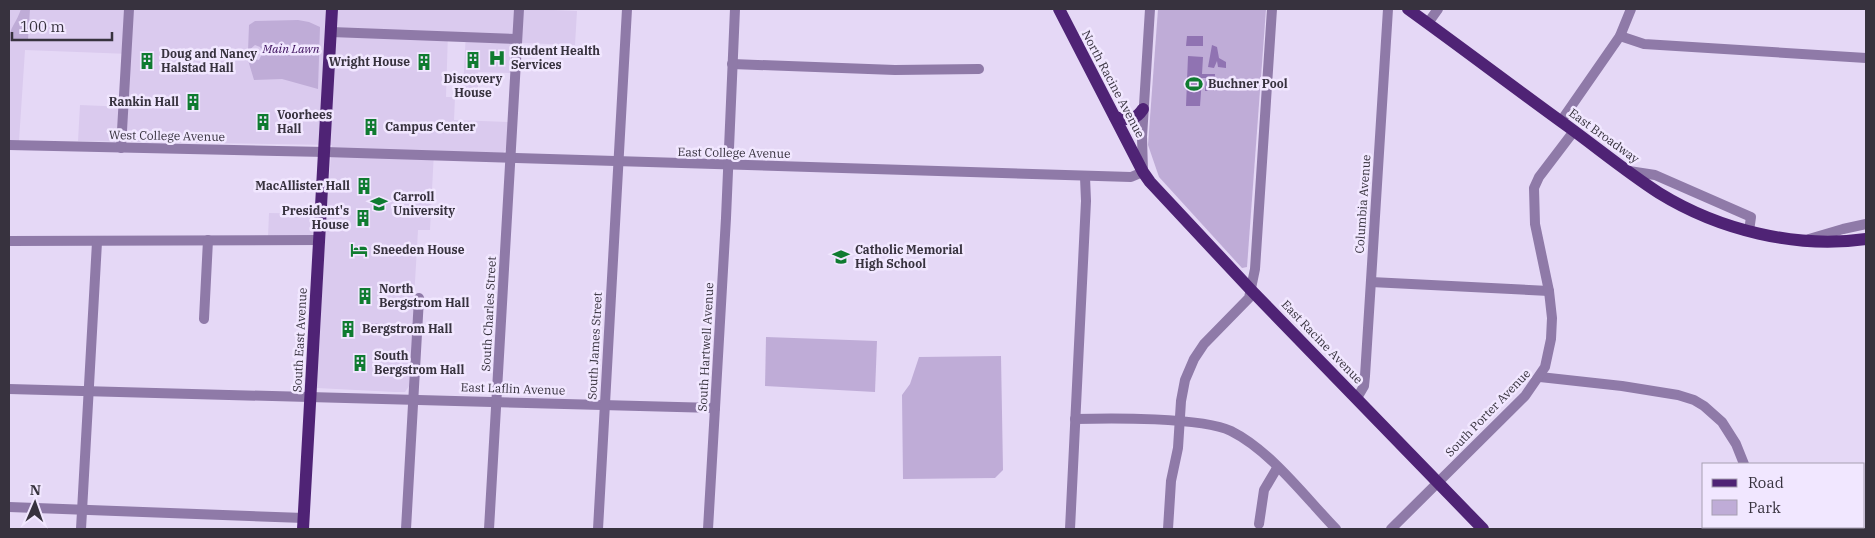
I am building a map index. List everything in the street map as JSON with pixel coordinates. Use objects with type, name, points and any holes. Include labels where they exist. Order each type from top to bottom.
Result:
[{"type":"main road","name":"South East Avenue","points":[[304,523],[332,9]]},
{"type":"main road","name":"North Racine Avenue","points":[[1059,9],[1143,172]]},
{"type":"main road","name":"East Broadway","points":[[1408,9],[1629,172],[1684,207],[1749,231],[1806,240],[1866,239]]},
{"type":"main road","points":[[1115,117],[1134,119],[1144,109]]},
{"type":"main road","name":"East Racine Avenue","points":[[1143,172],[1251,290],[1483,529]]},
{"type":"street","points":[[122,148],[129,9]]},
{"type":"street","name":"South Charles Street","points":[[489,529],[519,9]]},
{"type":"street","name":"South James Street","points":[[598,529],[627,9]]},
{"type":"street","name":"South Hartwell Avenue","points":[[708,529],[735,9]]},
{"type":"street","points":[[1143,172],[1144,109],[1150,9]]},
{"type":"street","points":[[1168,529],[1171,481],[1178,448],[1183,390],[1194,359],[1204,344],[1249,298],[1255,270],[1272,9]]},
{"type":"street","name":"Columbia Avenue","points":[[1357,398],[1364,386],[1388,9]]},
{"type":"street","points":[[1428,23],[1438,9]]},
{"type":"street","points":[[1561,122],[1620,36],[1631,9]]},
{"type":"street","points":[[331,32],[518,39]]},
{"type":"street","points":[[1620,36],[1644,44],[1866,58]]},
{"type":"street","points":[[732,64],[895,70],[979,69]]},
{"type":"street","name":"South Porter Avenue","points":[[1391,529],[1525,396],[1540,377],[1545,367],[1552,339],[1549,291],[1535,224],[1534,188],[1539,177],[1574,131]]},
{"type":"street","name":"West College Avenue","points":[[9,145],[324,152]]},
{"type":"street","name":"East College Avenue","points":[[324,152],[1085,177],[1131,177],[1143,172]]},
{"type":"street","points":[[1629,172],[1651,174],[1682,189],[1741,211],[1751,217],[1749,231]]},
{"type":"street","points":[[1070,529],[1086,201],[1085,177]]},
{"type":"street","name":"East Broadway","points":[[1806,240],[1843,228],[1866,224]]},
{"type":"street","points":[[9,240],[97,242],[320,240]]},
{"type":"street","points":[[204,319],[208,240]]},
{"type":"street","points":[[81,529],[97,242]]},
{"type":"street","points":[[1371,282],[1549,291]]},
{"type":"street","points":[[406,529],[420,298]]},
{"type":"street","points":[[1540,377],[1622,386],[1678,395],[1694,400],[1710,410],[1722,422],[1736,444],[1744,463]]},
{"type":"street","name":"East Laflin Avenue","points":[[9,389],[311,395],[715,408]]},
{"type":"street","points":[[1075,419],[1202,423],[1229,430],[1253,444],[1336,529]]},
{"type":"street","points":[[1259,524],[1264,490],[1277,468]]},
{"type":"street","points":[[9,507],[82,509],[304,523]]},
{"type":"shaded area","name":"Carroll University","points":[[9,9],[530,9],[577,11],[575,45],[522,43],[511,73],[478,72],[478,89],[463,88],[466,32],[448,32],[446,97],[455,97],[454,120],[508,122],[507,148],[503,153],[434,151],[430,230],[418,230],[409,386],[405,392],[395,392],[317,388],[325,238],[268,237],[269,213],[326,214],[332,145],[78,141],[80,105],[127,107],[130,54],[25,50],[19,141],[9,140]]},
{"type":"shaded area","points":[[1187,36],[1203,36],[1203,46],[1186,46]]},
{"type":"shaded area","points":[[1212,45],[1217,47],[1219,58],[1226,62],[1226,68],[1218,67],[1217,61],[1214,68],[1208,67]]},
{"type":"shaded area","name":"Buchner Pool","points":[[1188,56],[1203,57],[1202,74],[1215,74],[1214,91],[1205,91],[1206,78],[1202,78],[1200,106],[1186,106]]},
{"type":"green space","points":[[21,9],[30,9],[28,40],[9,41],[10,32]]},
{"type":"green space","points":[[1158,9],[1266,9],[1247,267],[1242,268],[1159,177],[1148,145]]},
{"type":"green space","name":"Main Lawn","points":[[298,20],[320,27],[318,89],[282,79],[254,80],[248,60],[250,58],[259,60],[263,52],[260,47],[255,45],[248,51],[249,25],[255,21]]},
{"type":"green space","points":[[368,323],[388,324],[388,335],[367,334]]},
{"type":"green space","points":[[766,337],[877,341],[875,392],[765,386]]},
{"type":"green space","points":[[1001,356],[1003,470],[995,478],[903,479],[902,395],[910,384],[919,357]]},
{"type":"place","name":"Student Health Services","points":[[497,58]]},
{"type":"place","name":"Discovery House","points":[[473,60]]},
{"type":"place","name":"Doug and Nancy Halstad Hall","points":[[147,61]]},
{"type":"place","name":"Wright House","points":[[424,62]]},
{"type":"place","name":"Buchner Pool","points":[[1194,84]]},
{"type":"place","name":"Rankin Hall","points":[[193,102]]},
{"type":"place","name":"Voorhees Hall","points":[[263,122]]},
{"type":"place","name":"Campus Center","points":[[371,127]]},
{"type":"place","name":"MacAllister Hall","points":[[364,186]]},
{"type":"place","name":"Carroll University","points":[[379,204]]},
{"type":"place","name":"President's House","points":[[363,218]]},
{"type":"place","name":"Sneeden House","points":[[359,250]]},
{"type":"place","name":"Catholic Memorial High School","points":[[841,257]]},
{"type":"place","name":"North Bergstrom Hall","points":[[365,296]]},
{"type":"place","name":"Bergstrom Hall","points":[[348,329]]},
{"type":"place","name":"South Bergstrom Hall","points":[[360,363]]}]
